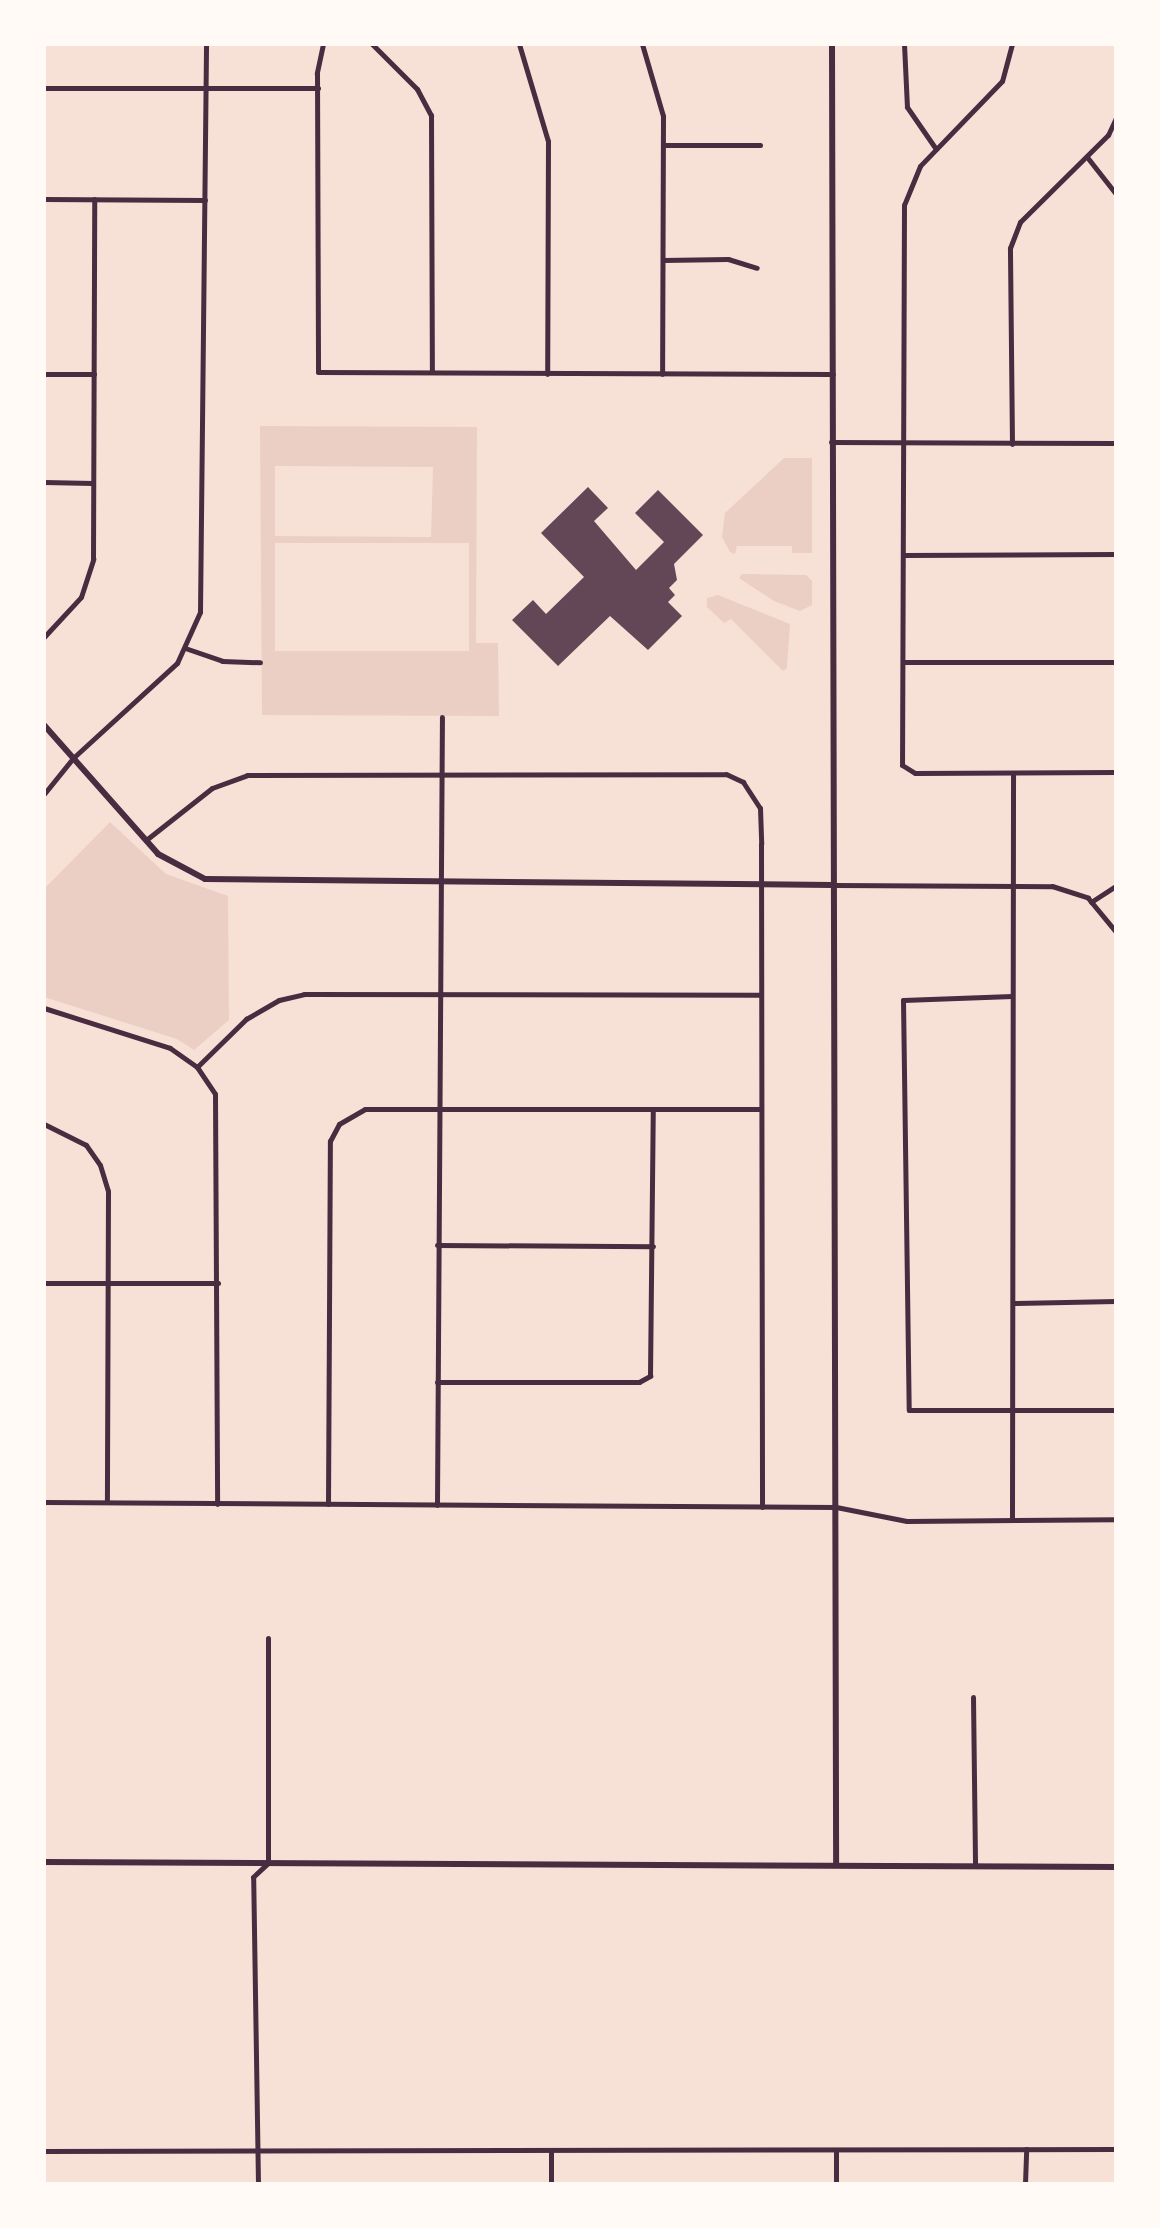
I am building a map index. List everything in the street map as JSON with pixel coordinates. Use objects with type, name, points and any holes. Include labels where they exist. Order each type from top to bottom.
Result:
[{"type":"street","points":[[44,794],[73,758],[157,684],[185,648],[203,590],[206,44]]},
{"type":"street","points":[[323,44],[318,88],[318,372],[833,374]]},
{"type":"street","points":[[372,44],[417,89],[431,115],[432,372]]},
{"type":"street","points":[[519,44],[548,141],[547,374]]},
{"type":"street","points":[[642,44],[661,98],[662,374]]},
{"type":"street","points":[[832,44],[832,885],[838,1585],[836,1864]]},
{"type":"street","points":[[904,44],[907,107],[937,149]]},
{"type":"street","points":[[1012,44],[1002,81],[912,178],[904,205],[902,765],[907,769],[1013,773],[1116,772]]},
{"type":"street","points":[[44,88],[318,88]]},
{"type":"street","points":[[1012,444],[1010,248],[1020,222],[1087,157],[1116,118]]},
{"type":"street","points":[[663,145],[760,145]]},
{"type":"street","points":[[1087,157],[1116,194]]},
{"type":"street","points":[[44,199],[205,200]]},
{"type":"street","points":[[44,637],[66,617],[88,581],[93,483],[94,199]]},
{"type":"street","points":[[663,260],[728,259],[757,268]]},
{"type":"street","points":[[44,374],[94,374]]},
{"type":"street","points":[[831,442],[1116,443]]},
{"type":"street","points":[[44,482],[93,483]]},
{"type":"street","points":[[904,555],[1116,554]]},
{"type":"street","points":[[185,648],[222,661],[260,662]]},
{"type":"street","points":[[904,662],[1116,662]]},
{"type":"street","points":[[437,1505],[442,717]]},
{"type":"street","points":[[44,725],[146,840],[185,872],[220,882],[1012,885],[1071,889],[1091,902],[1116,932]]},
{"type":"street","points":[[1012,1519],[1013,773]]},
{"type":"street","points":[[146,840],[212,788],[247,775],[726,774],[755,794],[760,808],[761,885],[762,1507]]},
{"type":"street","points":[[1091,902],[1116,886]]},
{"type":"street","points":[[197,1067],[246,1019],[279,1000],[304,994],[761,995]]},
{"type":"street","points":[[1012,996],[903,1000],[909,1410],[1116,1410]]},
{"type":"street","points":[[44,1008],[170,1048],[197,1067],[217,1106],[217,1504]]},
{"type":"street","points":[[328,1504],[330,1141],[346,1118],[365,1109],[761,1109]]},
{"type":"street","points":[[437,1382],[644,1381],[653,1366],[653,1110]]},
{"type":"street","points":[[44,1124],[76,1137],[100,1165],[108,1191],[107,1502]]},
{"type":"street","points":[[437,1245],[653,1246]]},
{"type":"street","points":[[44,1283],[218,1283]]},
{"type":"street","points":[[1013,1303],[1116,1301]]},
{"type":"street","points":[[44,1502],[836,1507],[907,1521],[1116,1519]]},
{"type":"street","points":[[258,2184],[253,1877],[268,1863],[268,1638]]},
{"type":"street","points":[[973,1697],[975,1866]]},
{"type":"street","points":[[44,1862],[1116,1867]]},
{"type":"street","points":[[1025,2184],[1026,2149]]},
{"type":"street","points":[[44,2151],[1116,2149]]},
{"type":"street","points":[[836,2150],[836,2184]]},
{"type":"street","points":[[551,2151],[551,2184]]},
{"type":"shaded area","points":[[260,426],[477,427],[476,643],[498,643],[499,716],[262,715]],"holes":[[[275,466],[433,467],[431,537],[275,536]],[[275,543],[469,543],[469,651],[275,651]]]},
{"type":"shaded area","points":[[784,458],[812,458],[812,553],[792,553],[792,546],[737,546],[735,554],[730,552],[722,537],[725,513]]},
{"type":"shaded area","points":[[742,574],[806,575],[812,581],[812,605],[800,611],[774,601],[739,578]]},
{"type":"shaded area","points":[[718,595],[790,624],[787,668],[783,671],[731,619],[724,623],[707,607],[707,598]]},
{"type":"shaded area","points":[[110,822],[166,874],[228,896],[229,1020],[194,1050],[177,1039],[44,997],[44,889]]},
{"type":"building","points":[[588,487],[608,508],[594,521],[636,570],[664,542],[635,513],[658,490],[703,535],[674,564],[677,580],[669,588],[675,595],[668,602],[682,616],[648,650],[610,616],[558,666],[512,620],[533,600],[546,614],[584,577],[541,533]]}]
